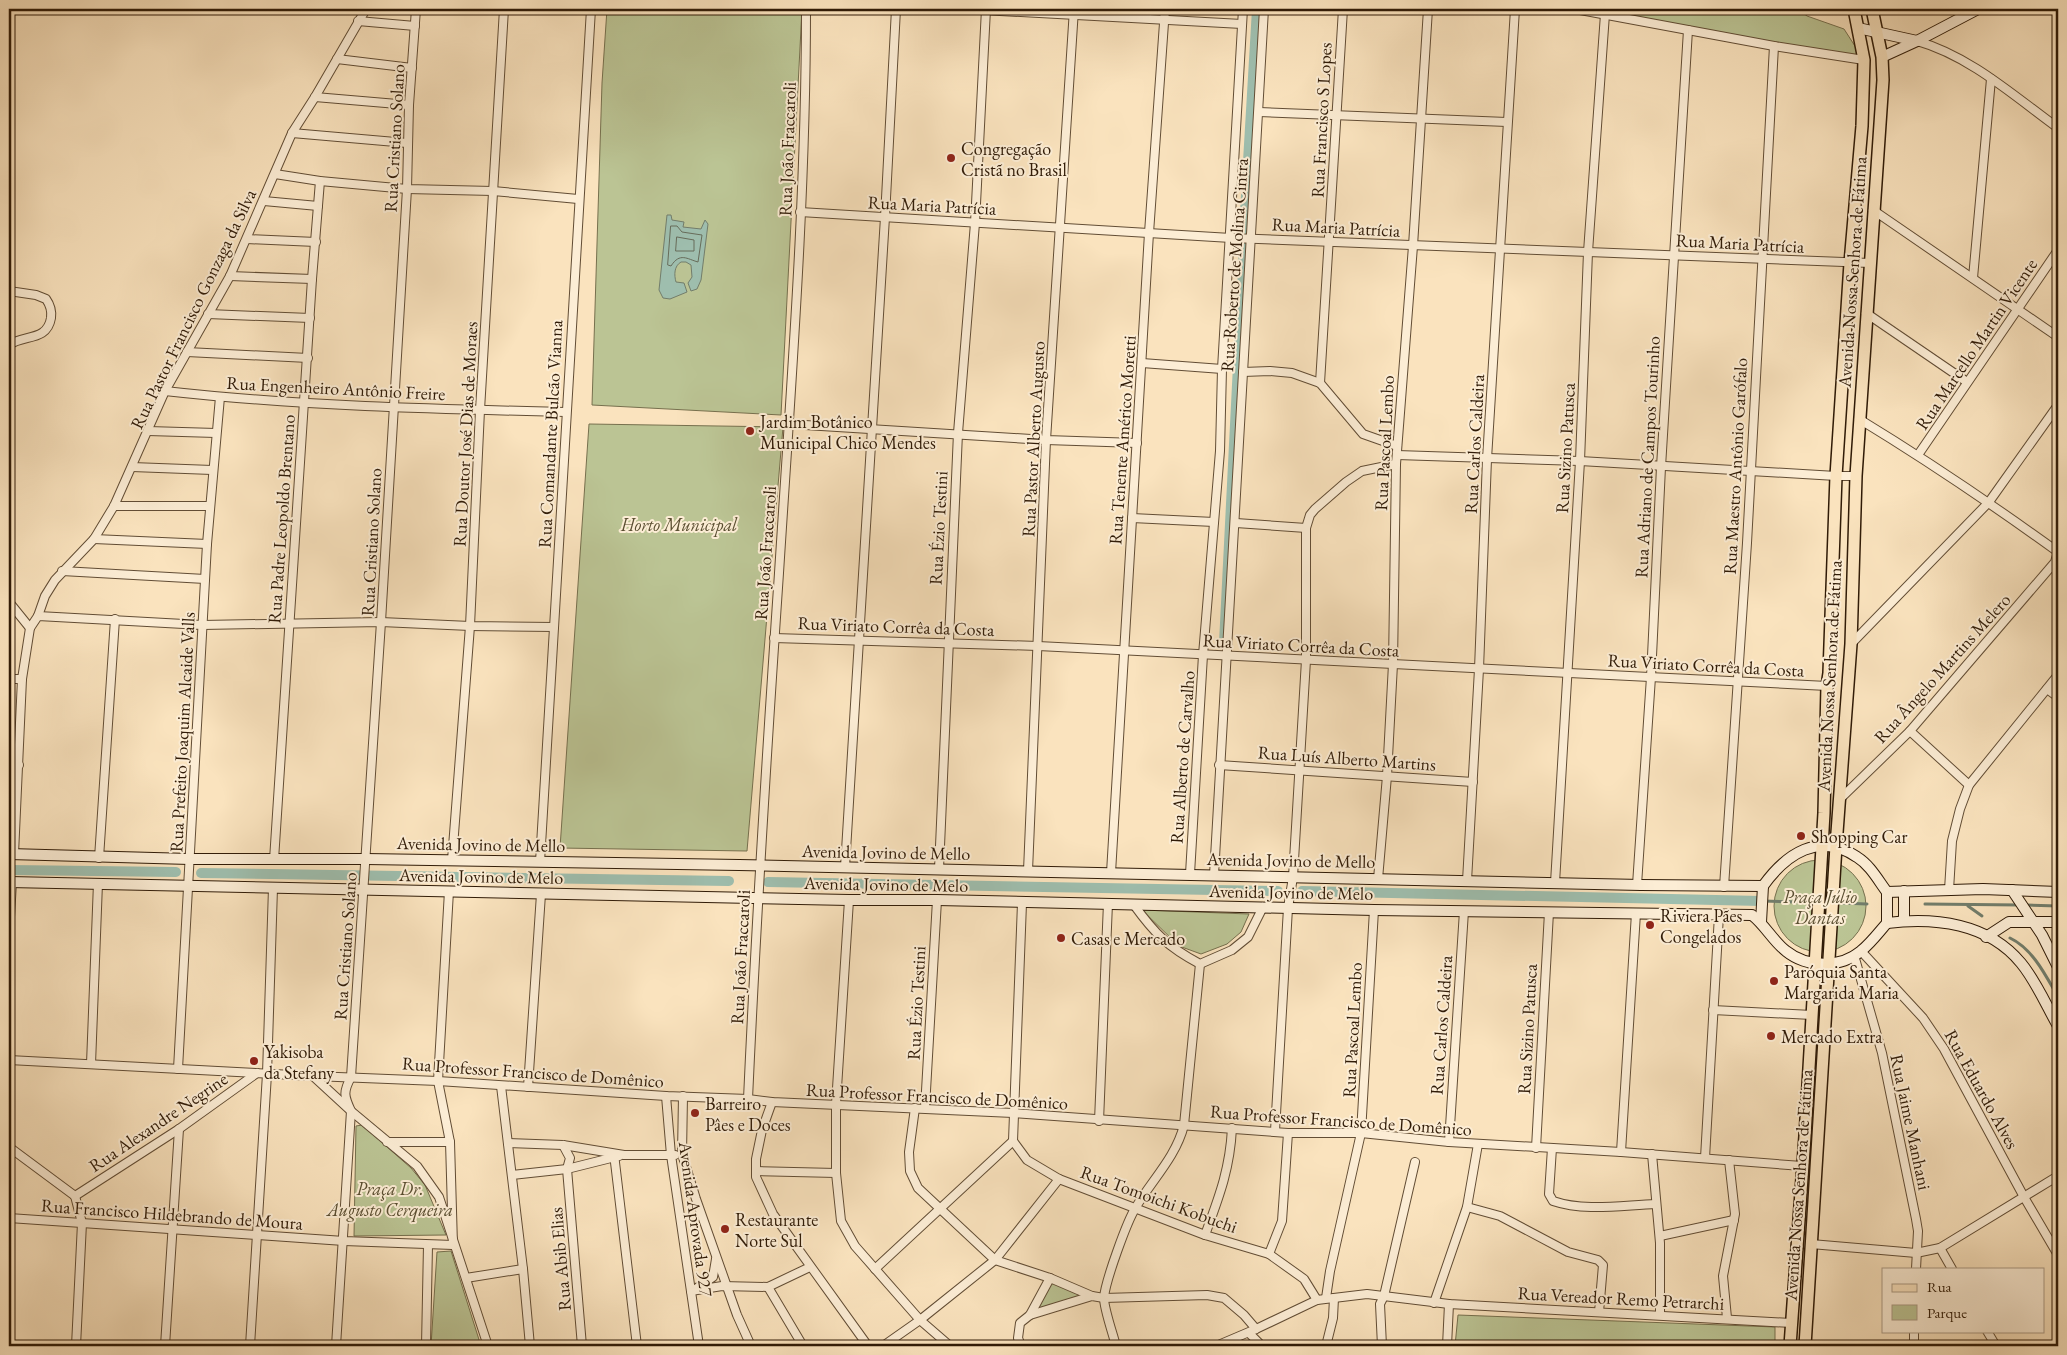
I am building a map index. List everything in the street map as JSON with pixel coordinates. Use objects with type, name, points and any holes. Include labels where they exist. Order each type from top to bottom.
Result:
[{"type":"main road","name":"Avenida Nossa Senhora de Fátima","points":[[1790,1346],[1812,1015],[1821,845],[1836,476],[1850,263],[1862,126],[1864,60],[1854,9]]},
{"type":"main road","name":"Avenida Nossa Senhora de Fátima","points":[[1805,1346],[1836,846],[1851,644],[1856,476],[1883,80],[1882,57],[1872,9]]},
{"type":"main road","points":[[1882,57],[1978,9]]},
{"type":"main road","points":[[1858,28],[1876,33],[1902,36],[1917,41]]},
{"type":"main road","points":[[1888,923],[1887,892],[1858,857],[1836,846],[1821,845],[1800,852],[1774,871],[1763,890],[1761,922],[1786,951],[1799,959],[1814,963],[1830,964],[1858,953],[1888,923],[1904,921],[1944,922],[1963,926],[2007,949],[2021,963],[2058,1026]]},
{"type":"main road","name":"Avenida Jovino de Mello","points":[[12,854],[99,858],[366,863],[452,860],[1190,874],[1724,887],[1763,890]]},
{"type":"main road","name":"Avenida Jovino de Melo","points":[[10,882],[273,888],[364,888],[541,894],[848,900],[1108,903],[1374,910],[1752,915],[1761,922]]},
{"type":"main road","points":[[1887,892],[1948,890],[2058,892]]},
{"type":"main road","points":[[1904,891],[1904,921]]},
{"type":"main road","points":[[2014,892],[2034,922],[2058,967]]},
{"type":"main road","points":[[1986,937],[2009,922],[2058,922]]},
{"type":"street","name":"Rua Pastor Francisco Gonzaga da Silva","points":[[30,628],[38,616],[46,596],[62,571],[94,538],[114,506],[165,392],[230,276],[292,133],[366,9]]},
{"type":"street","name":"Rua Cristiano Solano","points":[[336,1346],[351,1112],[345,1097],[345,1088],[351,1077],[366,863],[407,189],[407,143],[416,9]]},
{"type":"street","name":"Rua Doutor José Dias de Moraes","points":[[452,860],[470,626],[480,410],[504,9]]},
{"type":"street","name":"Rua Comandante Bulcão Vianna","points":[[540,862],[578,199],[591,9]]},
{"type":"street","name":"Rua João Fraccaroli","points":[[748,1099],[758,898],[789,424],[800,212],[806,9]]},
{"type":"street","points":[[845,867],[871,428],[886,217],[896,9]]},
{"type":"street","points":[[963,9],[1074,12],[1242,24]]},
{"type":"street","name":"Rua Tenente Américo Moretti","points":[[1111,874],[1149,233],[1165,9]]},
{"type":"street","name":"Rua Roberto de Molina Cintra","points":[[1214,522],[1220,451],[1222,369],[1233,238],[1243,9]]},
{"type":"street","name":"Rua Roberto de Molina Cintra","points":[[1236,523],[1249,238],[1259,112],[1264,9]]},
{"type":"street","name":"Rua Francisco S Lopes","points":[[1320,383],[1343,9]]},
{"type":"street","name":"Rua Pascoal Lembo","points":[[1378,878],[1387,776],[1393,664],[1396,455],[1413,246],[1428,9]]},
{"type":"street","name":"Rua Carlos Caldeira","points":[[1467,881],[1480,669],[1487,458],[1515,9]]},
{"type":"street","points":[[1574,9],[1774,46],[1864,60]]},
{"type":"street","name":"Rua Ézio Testini","points":[[939,870],[958,433],[975,222],[986,10]]},
{"type":"street","name":"Rua Pastor Alberto Augusto","points":[[1028,871],[1046,440],[1074,12]]},
{"type":"street","name":"Rua Sizino Patusca","points":[[1555,883],[1580,461],[1588,252],[1605,14]]},
{"type":"street","points":[[358,21],[415,26]]},
{"type":"street","name":"Rua Adriano de Campos Tourinho","points":[[1637,885],[1652,677],[1661,467],[1688,30]]},
{"type":"street","points":[[1917,41],[1951,54],[1991,79],[2058,128]]},
{"type":"street","name":"Rua Maestro Antônio Garófalo","points":[[1724,887],[1751,470],[1774,46]]},
{"type":"street","points":[[337,59],[412,68]]},
{"type":"street","points":[[1973,278],[1991,79]]},
{"type":"street","points":[[315,97],[409,105]]},
{"type":"street","points":[[1259,112],[1420,120],[1507,122]]},
{"type":"street","points":[[292,133],[407,143]]},
{"type":"street","points":[[275,174],[320,181],[407,189],[493,191],[578,199]]},
{"type":"street","name":"Rua Padre Leopoldo Brentano","points":[[274,860],[320,181]]},
{"type":"street","points":[[264,201],[318,206]]},
{"type":"street","points":[[1873,210],[2058,337]]},
{"type":"street","name":"Rua Maria Patrícia","points":[[800,212],[1233,238],[1329,240],[1413,246],[1673,254],[1761,260],[1870,263]]},
{"type":"street","points":[[247,239],[316,242]]},
{"type":"street","name":"Rua Marcello Martin Vicente","points":[[1918,454],[2058,250]]},
{"type":"street","points":[[230,276],[312,279]]},
{"type":"street","points":[[9,290],[36,295],[46,299],[52,312],[50,322],[41,334],[35,337],[19,339],[9,345]]},
{"type":"street","points":[[1866,313],[1967,382]]},
{"type":"street","points":[[208,314],[310,318]]},
{"type":"street","points":[[187,352],[308,358]]},
{"type":"street","points":[[1142,363],[1222,369]]},
{"type":"street","points":[[1242,372],[1270,370],[1292,373],[1320,383],[1363,434],[1397,446]]},
{"type":"street","name":"Rua Engenheiro Antônio Freire","points":[[165,392],[220,398],[393,408],[566,412]]},
{"type":"street","name":"Rua Prefeito Joaquim Alcaide Valls","points":[[178,1069],[209,506],[220,398]]},
{"type":"street","points":[[1851,644],[1989,502],[2058,405]]},
{"type":"street","points":[[1860,419],[1918,454],[2058,552]]},
{"type":"street","points":[[789,424],[958,433],[1046,440],[1137,443]]},
{"type":"street","points":[[148,431],[216,433]]},
{"type":"street","points":[[1396,455],[1580,461],[1661,467],[1856,476]]},
{"type":"street","points":[[1275,1131],[1288,908],[1294,877],[1306,660],[1306,528],[1310,516],[1319,504],[1362,471],[1396,464]]},
{"type":"street","points":[[132,467],[212,470]]},
{"type":"street","points":[[114,506],[209,506]]},
{"type":"street","points":[[1132,518],[1214,522]]},
{"type":"street","name":"Rua Alberto de Carvalho","points":[[1190,874],[1203,655],[1214,522]]},
{"type":"street","points":[[1214,875],[1226,656],[1236,523],[1306,528]]},
{"type":"street","points":[[94,538],[207,544]]},
{"type":"street","name":"Rua Ângelo Martins Melero","points":[[1840,799],[1910,731],[2056,564],[2058,552]]},
{"type":"street","points":[[62,571],[205,579]]},
{"type":"street","points":[[9,602],[30,628],[22,679],[19,765],[12,854]]},
{"type":"street","points":[[38,616],[202,625],[381,622],[554,627]]},
{"type":"street","points":[[99,858],[116,619]]},
{"type":"street","name":"Rua Viriato Corrêa da Costa","points":[[774,638],[858,639],[1038,646],[1124,652],[1738,680],[1827,686]]},
{"type":"street","points":[[1948,890],[1952,841],[1960,809],[1969,785],[2058,675]]},
{"type":"street","points":[[9,679],[22,679]]},
{"type":"street","points":[[2047,689],[2058,697]]},
{"type":"street","points":[[1910,731],[1969,785]]},
{"type":"street","points":[[9,765],[19,765]]},
{"type":"street","name":"Rua Luís Alberto Martins","points":[[1220,765],[1473,782]]},
{"type":"street","points":[[9,934],[10,882]]},
{"type":"street","points":[[91,1064],[98,883]]},
{"type":"street","points":[[250,1346],[267,1074],[273,888]]},
{"type":"street","points":[[449,891],[438,1081],[450,1142],[454,1245]]},
{"type":"street","points":[[528,1087],[541,894]]},
{"type":"street","points":[[848,900],[836,1104],[836,1173],[841,1221],[855,1246],[875,1269],[920,1320],[950,1346]]},
{"type":"street","name":"Rua Ézio Testini","points":[[925,1108],[937,900]]},
{"type":"street","points":[[875,1269],[1013,1142],[1022,903]]},
{"type":"street","points":[[1099,1121],[1108,903]]},
{"type":"street","points":[[1134,905],[1149,926],[1163,940],[1177,952],[1200,964]]},
{"type":"street","points":[[1200,964],[1232,950],[1248,937],[1263,907]]},
{"type":"street","name":"Rua Pascoal Lembo","points":[[1326,1346],[1333,1318],[1330,1298],[1330,1271],[1361,1133],[1374,910]]},
{"type":"street","name":"Rua Carlos Caldeira","points":[[1449,1142],[1464,911]]},
{"type":"street","name":"Rua Sizino Patusca","points":[[1536,1148],[1549,912]]},
{"type":"street","points":[[1621,1152],[1636,913]]},
{"type":"street","points":[[1705,1158],[1719,915]]},
{"type":"street","name":"Rua Eduardo Alves","points":[[1858,953],[1923,1018],[1944,1049],[2024,1197],[2058,1255]]},
{"type":"street","name":"Rua Jaime Manhani","points":[[1858,953],[1882,1054],[1918,1231],[1916,1268]]},
{"type":"street","points":[[1116,1346],[1104,1298],[1111,1271],[1135,1208],[1174,1151],[1181,1137],[1184,1125],[1200,964]]},
{"type":"street","points":[[1713,1010],[1812,1015]]},
{"type":"street","name":"Rua Professor Francisco de Domênico","points":[[9,1060],[438,1081],[772,1102],[1014,1113],[1099,1121],[1288,1133],[1361,1133],[1449,1142],[1652,1154],[1802,1166]]},
{"type":"street","name":"Rua Alexandre Negrine","points":[[76,1196],[179,1129],[256,1073]]},
{"type":"street","points":[[313,1076],[351,1112],[417,1166],[439,1197],[488,1346]]},
{"type":"street","points":[[501,1086],[523,1269],[530,1346]]},
{"type":"street","name":"Avenida Aprovada 927","points":[[666,1096],[671,1155],[699,1346]]},
{"type":"street","points":[[683,1096],[682,1154],[727,1287],[751,1346]]},
{"type":"street","points":[[772,1102],[762,1130],[756,1158],[756,1177],[773,1214],[868,1346]]},
{"type":"street","points":[[915,1108],[909,1152],[910,1171],[918,1188],[995,1260],[1050,1278],[1092,1296],[1104,1298],[1206,1295],[1224,1298],[1244,1315],[1262,1346]]},
{"type":"street","points":[[1205,1234],[1224,1182],[1232,1128]]},
{"type":"street","points":[[165,1346],[179,1129]]},
{"type":"street","points":[[1269,1254],[1282,1221],[1288,1133]]},
{"type":"street","points":[[387,1142],[450,1142]]},
{"type":"street","name":"Rua Tomoichi Kobuchi","points":[[1013,1142],[1027,1160],[1059,1179],[1205,1234],[1269,1254],[1304,1279],[1317,1300]]},
{"type":"street","points":[[508,1143],[563,1145],[615,1156]]},
{"type":"street","points":[[1434,1303],[1467,1207],[1478,1144]]},
{"type":"street","name":"Rua Abib Elias","points":[[563,1145],[570,1158],[567,1170],[582,1346]]},
{"type":"street","points":[[9,1147],[76,1196],[82,1224],[76,1346]]},
{"type":"street","points":[[1552,1148],[1549,1194],[1553,1201],[1565,1205],[1588,1206],[1656,1204]]},
{"type":"street","points":[[512,1175],[567,1170],[615,1156],[682,1154]]},
{"type":"street","points":[[1652,1154],[1660,1236],[1660,1315]]},
{"type":"street","points":[[615,1156],[636,1346]]},
{"type":"street","points":[[1727,1318],[1723,1276],[1734,1220],[1730,1160]]},
{"type":"street","points":[[1382,1346],[1380,1304],[1384,1296],[1415,1162]]},
{"type":"street","points":[[756,1171],[836,1173]]},
{"type":"street","points":[[1811,1244],[1916,1253],[1940,1248],[2058,1176]]},
{"type":"street","points":[[883,1346],[920,1320],[995,1260],[1059,1179]]},
{"type":"street","points":[[1467,1207],[1500,1216],[1568,1252],[1598,1260],[1603,1266],[1598,1312]]},
{"type":"street","name":"Rua Francisco Hildebrando de Moura","points":[[9,1218],[344,1241],[454,1245]]},
{"type":"street","points":[[1660,1236],[1734,1220]]},
{"type":"street","points":[[426,1346],[428,1245]]},
{"type":"street","points":[[1940,1248],[1951,1268]]},
{"type":"street","points":[[692,1291],[713,1277],[717,1257]]},
{"type":"street","points":[[692,1291],[727,1287],[768,1287],[810,1266]]},
{"type":"street","points":[[466,1278],[523,1269]]},
{"type":"street","points":[[1030,1315],[1050,1278]]},
{"type":"street","points":[[768,1287],[802,1346]]},
{"type":"street","points":[[1216,1346],[1317,1300],[1367,1294],[1449,1304],[1447,1346]]},
{"type":"street","points":[[1021,1346],[1018,1338],[1020,1323],[1030,1315],[1092,1296]]},
{"type":"street","name":"Rua Vereador Remo Petrarchi","points":[[1449,1304],[1791,1323]]},
{"type":"street","points":[[1914,1332],[1914,1346]]},
{"type":"street","points":[[1988,1332],[1996,1346]]},
{"type":"green space","points":[[607,9],[802,9],[781,415],[592,405],[602,83]]},
{"type":"green space","points":[[1575,9],[1798,9],[1807,16],[1844,29],[1864,60]]},
{"type":"green space","name":"Horto Municipal","points":[[589,424],[783,427],[747,851],[560,848]]},
{"type":"green space","name":"Praça Júlio Dantas","points":[[1811,860],[1829,860],[1846,867],[1859,880],[1866,897],[1866,915],[1859,932],[1846,945],[1829,952],[1811,952],[1794,945],[1781,932],[1774,915],[1774,897],[1781,880],[1794,867]]},
{"type":"green space","points":[[1142,910],[1249,914],[1241,932],[1227,944],[1201,954],[1179,946]]},
{"type":"green space","name":"Praça Dr. Augusto Cerqueira","points":[[362,1125],[411,1168],[425,1185],[446,1235],[354,1236],[356,1126]]},
{"type":"green space","points":[[451,1251],[481,1346],[431,1346],[437,1252]]},
{"type":"green space","points":[[1054,1283],[1083,1296],[1041,1309],[1038,1308],[1050,1285]]},
{"type":"green space","points":[[1458,1315],[1775,1327],[1775,1346],[1455,1346]]},
{"type":"water","points":[[667,215],[671,215],[672,220],[684,222],[683,227],[701,229],[705,220],[708,224],[701,280],[697,289],[691,291],[688,283],[692,277],[691,265],[681,262],[676,268],[675,279],[676,282],[684,283],[687,292],[670,299],[663,298],[659,290]]},
{"type":"waterway","points":[[1244,229],[1257,9]]},
{"type":"waterway","points":[[1224,643],[1244,246]]},
{"type":"waterway","points":[[9,870],[176,872]]},
{"type":"waterway","points":[[201,873],[729,881]]},
{"type":"waterway","points":[[768,882],[1278,891]]},
{"type":"waterway","points":[[1302,891],[1761,901]]},
{"type":"waterway","points":[[1763,901],[1797,902]]},
{"type":"waterway","points":[[1840,903],[1867,904]]},
{"type":"waterway","points":[[1925,904],[2020,905]]},
{"type":"waterway","points":[[2026,905],[2058,906]]},
{"type":"waterway","points":[[1968,906],[1982,916]]},
{"type":"waterway","points":[[2010,938],[2026,949],[2032,956],[2044,972],[2058,997]]},
{"type":"place","name":"Congregação Cristã no Brasil","points":[[951,158]]},
{"type":"place","name":"Jardim Botânico Municipal Chico Mendes","points":[[750,431]]},
{"type":"place","name":"Shopping Car","points":[[1801,836]]},
{"type":"place","name":"Riviera Pães Congelados","points":[[1650,925]]},
{"type":"place","name":"Casas e Mercado","points":[[1061,938]]},
{"type":"place","name":"Paróquia Santa Margarida Maria","points":[[1774,981]]},
{"type":"place","name":"Mercado Extra","points":[[1771,1036]]},
{"type":"place","name":"Yakisoba da Stefany","points":[[254,1061]]},
{"type":"place","name":"Barreiro Pâes e Doces","points":[[695,1113]]},
{"type":"place","name":"Restaurante Norte Sul","points":[[725,1229]]}]
